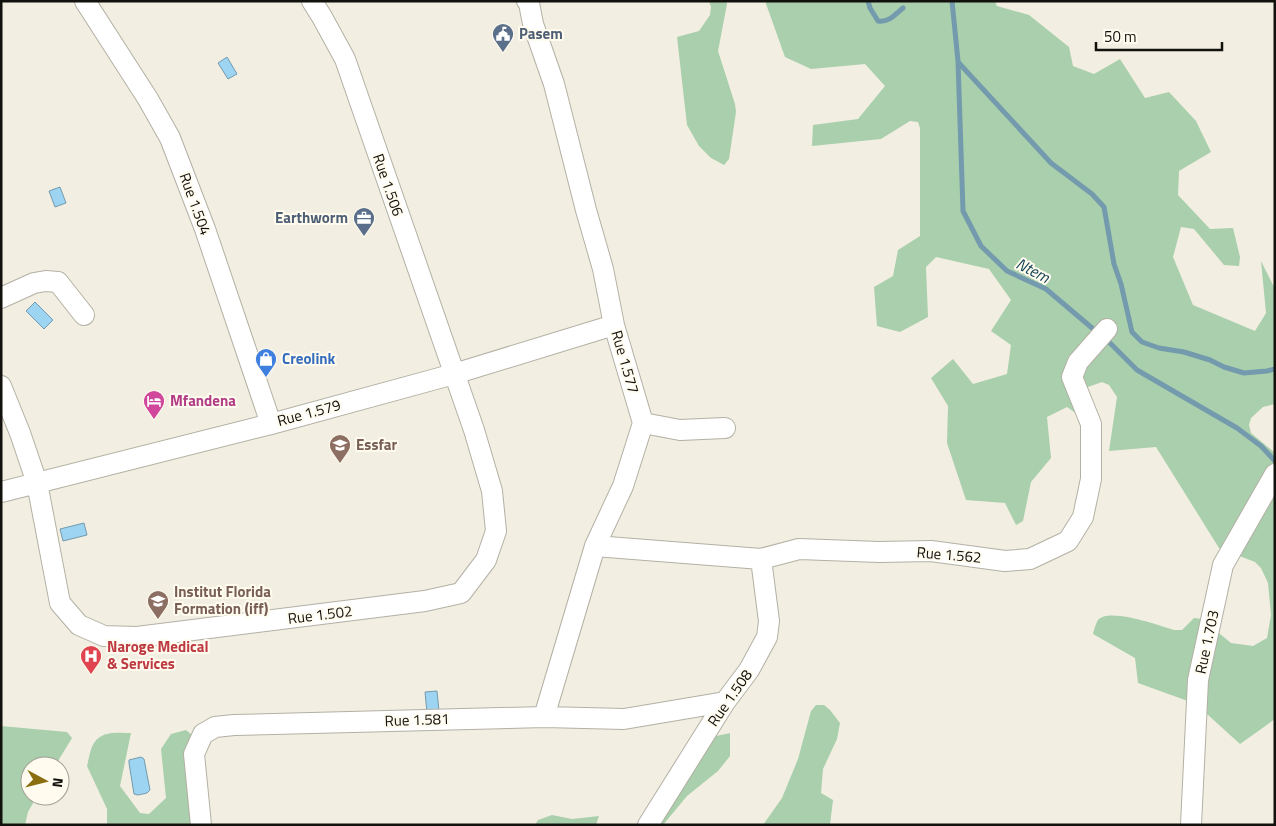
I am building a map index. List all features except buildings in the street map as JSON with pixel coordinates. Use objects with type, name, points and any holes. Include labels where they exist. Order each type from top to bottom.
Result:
[{"type":"street","name":"Rue 1.504","points":[[85,1],[148,99],[170,138],[205,229],[271,424]]},
{"type":"street","name":"Rue 1.506","points":[[312,1],[345,59],[454,374]]},
{"type":"street","name":"Rue 1.577","points":[[529,2],[533,24],[554,84],[603,269],[614,325],[643,423]]},
{"type":"street","points":[[1,298],[34,283],[58,282],[84,315]]},
{"type":"street","name":"Rue 1.579","points":[[1,492],[271,424],[454,374],[614,325]]},
{"type":"street","name":"Rue 1.562","points":[[595,546],[761,559],[799,549],[880,552],[931,551],[1005,561],[1030,559],[1068,542],[1083,517],[1091,479],[1091,424],[1072,376],[1078,362],[1107,329]]},
{"type":"street","name":"Rue 1.502","points":[[1,386],[37,483],[60,603],[78,625],[104,636],[137,638],[425,601],[461,593],[486,560],[496,531],[492,491],[474,430],[454,374]]},
{"type":"street","points":[[544,717],[595,546],[623,486],[643,423],[680,430],[725,428]]},
{"type":"street","name":"Rue 1.703","points":[[1191,825],[1198,680],[1223,565],[1275,474]]},
{"type":"street","name":"Rue 1.508","points":[[648,825],[725,702],[749,670],[767,637],[769,622],[761,559]]},
{"type":"street","name":"Rue 1.581","points":[[201,825],[194,754],[203,734],[216,728],[244,725],[544,717],[624,719],[725,702]]},
{"type":"green space","points":[[709,1],[726,1],[727,4],[718,51],[736,112],[729,159],[724,165],[711,158],[699,146],[687,125],[677,37],[699,31],[710,15],[711,7]]},
{"type":"green space","points":[[765,1],[995,1],[997,6],[1029,15],[1069,47],[1073,66],[1094,74],[1120,59],[1145,98],[1169,92],[1196,121],[1211,152],[1179,171],[1178,195],[1210,229],[1233,228],[1240,257],[1239,266],[1224,265],[1194,229],[1181,227],[1173,257],[1193,305],[1255,331],[1266,313],[1261,261],[1275,289],[1275,404],[1263,407],[1251,418],[1249,425],[1251,433],[1275,453],[1275,719],[1240,744],[1196,704],[1138,683],[1135,658],[1093,634],[1098,620],[1104,617],[1123,616],[1174,630],[1182,630],[1194,618],[1202,619],[1231,643],[1253,646],[1267,638],[1271,615],[1268,583],[1261,568],[1255,562],[1219,548],[1156,447],[1109,451],[1117,397],[1109,385],[1102,382],[1088,387],[1091,424],[1067,407],[1047,417],[1051,458],[1031,482],[1023,521],[1016,525],[1005,503],[966,500],[947,443],[948,406],[931,378],[953,359],[973,384],[1007,374],[1011,345],[991,331],[1011,300],[989,269],[936,257],[926,267],[928,317],[900,332],[877,326],[874,287],[893,276],[898,250],[920,236],[920,128],[918,122],[910,121],[881,139],[812,146],[813,125],[858,119],[885,86],[865,64],[811,69],[785,57]]},
{"type":"green space","points":[[816,705],[824,705],[840,723],[837,739],[823,769],[821,793],[833,800],[830,825],[763,825],[782,798],[798,759],[811,711]]},
{"type":"green space","points":[[1,726],[67,732],[72,738],[61,756],[20,756],[20,806],[31,806],[25,825],[1,825]]},
{"type":"green space","points":[[186,730],[192,735],[201,825],[107,825],[107,809],[87,766],[92,748],[97,739],[111,733],[131,733],[120,786],[140,813],[149,814],[166,798],[161,749],[171,734]]},
{"type":"green space","points":[[730,733],[730,756],[718,771],[687,796],[663,825],[646,825],[693,741]]},
{"type":"green space","points":[[552,815],[572,819],[599,816],[596,825],[535,825],[538,820]]},
{"type":"water","points":[[227,57],[237,74],[228,79],[218,63]]},
{"type":"water","points":[[60,187],[66,203],[55,207],[49,191]]},
{"type":"water","points":[[35,302],[53,320],[44,329],[26,311]]},
{"type":"water","points":[[84,523],[87,535],[63,541],[60,529]]},
{"type":"water","points":[[437,691],[439,711],[427,713],[425,692]]},
{"type":"water","points":[[141,757],[144,759],[150,790],[147,793],[138,795],[134,794],[129,760]]},
{"type":"waterway","points":[[868,1],[878,21],[888,19],[903,8]]},
{"type":"waterway","name":"Ntem","points":[[952,1],[958,61],[963,211],[981,246],[1007,271],[1046,289],[1098,333]]},
{"type":"waterway","points":[[958,62],[1051,163],[1092,194],[1104,207],[1114,264],[1121,284],[1132,332],[1142,342],[1159,348],[1184,352],[1244,373],[1275,369]]},
{"type":"waterway","name":"Ntem","points":[[1105,338],[1137,370],[1237,428],[1261,446],[1275,461]]},
{"type":"place","name":"Pasem","points":[[503,53]]},
{"type":"place","name":"Earthworm","points":[[364,237]]},
{"type":"place","name":"Creolink","points":[[266,378]]},
{"type":"place","name":"Mfandena","points":[[154,420]]},
{"type":"place","name":"Essfar","points":[[340,464]]},
{"type":"place","name":"Institut Florida Formation (iff)","points":[[158,620]]},
{"type":"place","name":"Naroge Medical & Services","points":[[91,675]]}]
